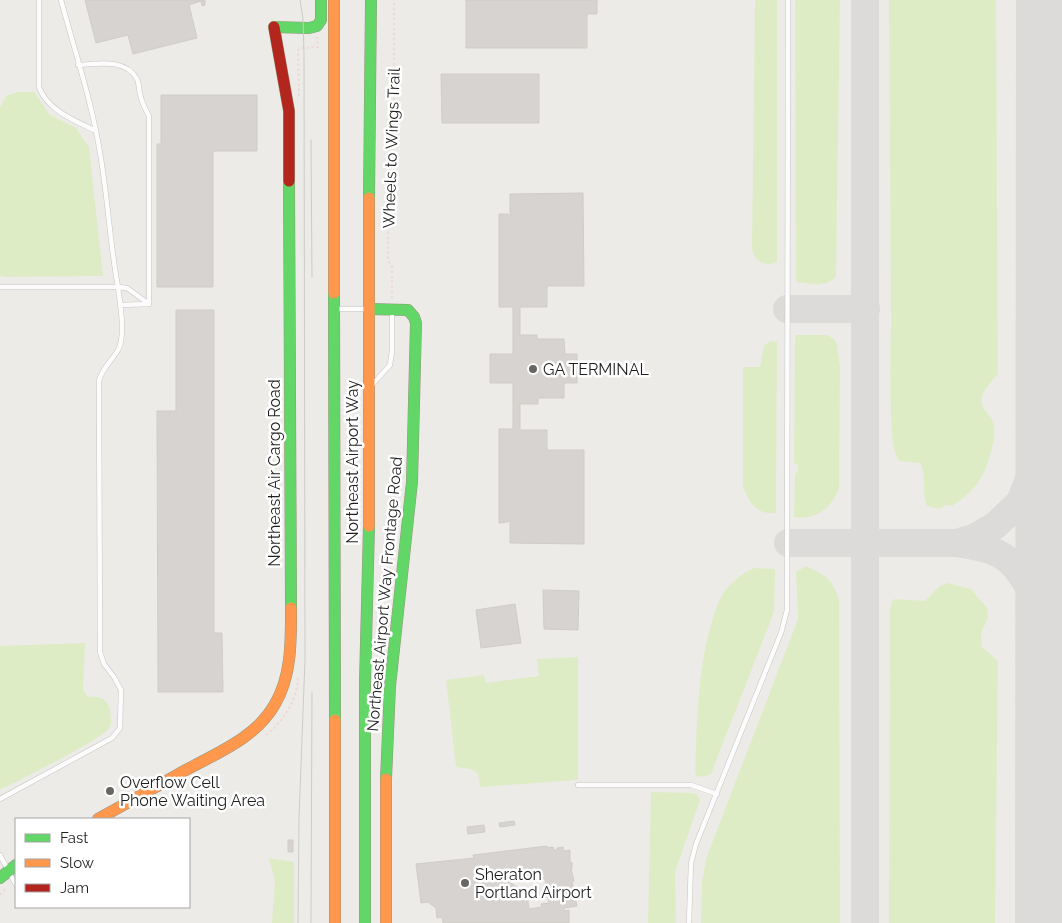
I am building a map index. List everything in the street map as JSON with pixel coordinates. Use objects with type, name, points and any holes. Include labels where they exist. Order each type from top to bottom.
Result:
[{"type":"main road","name":"Northeast Air Cargo Road","points":[[100,818],[245,737],[254,730],[266,718],[278,700],[289,667],[292,638],[289,110],[274,27],[309,28],[317,26],[321,20],[321,0]]},
{"type":"main road","name":"Northeast Airport Way","points":[[334,0],[335,923]]},
{"type":"main road","name":"Northeast Airport Way","points":[[364,923],[371,0]]},
{"type":"main road","name":"Northeast Airport Way Frontage Road","points":[[369,309],[408,310],[416,323],[415,440],[412,484],[388,717],[386,767],[386,923]]},
{"type":"lane","points":[[39,0],[39,87],[42,97],[52,106],[96,131]]},
{"type":"lane","points":[[0,799],[112,738],[120,728],[121,690],[104,664],[100,652],[99,381],[102,372],[121,344],[121,305],[114,266],[102,159],[61,0]]},
{"type":"lane","points":[[334,28],[338,0]]},
{"type":"lane","points":[[689,923],[691,863],[696,844],[781,633],[787,610],[788,0]]},
{"type":"lane","points":[[78,64],[112,63],[131,72],[137,79],[143,105],[149,116],[149,304]]},
{"type":"lane","points":[[0,287],[127,288],[149,304]]},
{"type":"lane","points":[[121,305],[149,304]]},
{"type":"lane","points":[[334,309],[369,309]]},
{"type":"lane","points":[[368,389],[390,365],[392,309]]},
{"type":"lane","points":[[578,785],[691,785],[717,794]]},
{"type":"lane","points":[[0,854],[15,883]]},
{"type":"path","name":"Wheels to Wings Trail","points":[[392,296],[392,267],[388,260],[388,171],[389,148],[394,137],[394,0]]},
{"type":"path","points":[[298,54],[299,48],[316,49],[318,45]]},
{"type":"green space","points":[[755,0],[777,0],[777,262],[769,264],[758,260],[752,249]]},
{"type":"green space","points":[[795,0],[840,0],[836,277],[823,284],[797,282],[796,279]]},
{"type":"green space","points":[[889,0],[996,0],[998,374],[985,390],[981,400],[993,422],[993,443],[988,463],[975,487],[952,506],[946,505],[939,509],[927,506],[920,463],[899,461],[892,440],[890,382]]},
{"type":"green space","points":[[18,92],[34,92],[50,115],[76,128],[89,147],[103,276],[0,276],[0,107],[6,96]]},
{"type":"green space","points":[[795,335],[827,335],[834,339],[837,344],[840,368],[839,488],[828,507],[816,515],[802,518],[794,517],[795,474],[798,471],[798,466],[794,462]]},
{"type":"green space","points":[[771,341],[777,342],[776,513],[763,512],[755,507],[743,487],[743,367],[760,367],[764,345]]},
{"type":"green space","points":[[806,566],[831,582],[839,600],[840,923],[701,923],[702,881],[707,856],[798,619],[796,572]]},
{"type":"green space","points":[[754,568],[775,569],[774,612],[711,774],[698,777],[695,773],[698,700],[702,664],[710,628],[724,592],[730,584]]},
{"type":"green space","points":[[947,583],[971,589],[987,608],[988,618],[981,633],[982,647],[998,661],[995,923],[889,923],[890,609],[892,601],[895,599],[925,601],[940,586]]},
{"type":"green space","points":[[85,643],[83,690],[88,697],[99,698],[108,704],[110,727],[93,741],[0,790],[0,646]]},
{"type":"green space","points":[[578,657],[578,780],[480,787],[478,774],[471,769],[456,767],[446,680],[484,675],[486,683],[539,676],[537,659]]},
{"type":"green space","points":[[651,792],[692,793],[696,794],[700,800],[675,872],[676,923],[648,923]]},
{"type":"green space","points":[[269,858],[294,862],[294,923],[272,923],[275,882]]},
{"type":"building","points":[[85,0],[205,0],[205,5],[202,6],[201,1],[189,5],[197,38],[133,54],[128,35],[96,43]]},
{"type":"building","points":[[466,0],[597,0],[597,14],[587,14],[587,48],[466,48]]},
{"type":"building","points":[[441,74],[539,74],[539,123],[442,123]]},
{"type":"building","points":[[161,95],[257,95],[257,151],[213,151],[213,287],[157,287],[157,144],[161,144]]},
{"type":"building","name":"GA TERMINAL","points":[[583,193],[584,286],[547,286],[547,307],[520,307],[520,335],[537,335],[537,339],[564,339],[565,354],[577,354],[577,383],[564,383],[564,398],[538,398],[538,404],[520,404],[520,430],[547,430],[547,450],[584,450],[584,544],[510,543],[510,520],[499,523],[499,429],[513,429],[513,383],[490,383],[490,354],[513,354],[513,307],[499,307],[499,214],[508,214],[510,216],[510,194]]},
{"type":"building","points":[[176,310],[214,310],[214,633],[222,633],[223,692],[158,692],[157,411],[176,411]]},
{"type":"building","points":[[543,590],[579,591],[578,630],[544,629]]},
{"type":"building","points":[[515,604],[521,643],[481,648],[476,610]]},
{"type":"building","points":[[514,821],[515,825],[500,827],[499,823]]},
{"type":"building","points":[[484,825],[485,832],[468,834],[467,827]]},
{"type":"building","points":[[288,840],[293,840],[293,852],[288,852]]},
{"type":"building","name":"Sheraton Portland Airport","points":[[547,846],[547,848],[553,847],[554,850],[563,847],[564,851],[570,850],[570,863],[572,862],[571,869],[574,881],[572,882],[577,906],[564,908],[565,911],[569,910],[569,923],[443,923],[442,917],[437,918],[436,908],[428,902],[421,903],[416,864],[474,858],[473,855]],"holes":[[[543,875],[543,879],[545,879],[546,885],[544,885],[549,903],[541,904],[542,907],[529,909],[527,895],[510,882],[510,879]]]},
{"type":"taxiway","points":[[865,0],[865,923]]},
{"type":"taxiway","points":[[787,309],[866,309]]},
{"type":"taxiway","points":[[956,543],[974,538],[996,525],[1020,502],[1050,420]]},
{"type":"taxiway","points":[[788,543],[956,543],[977,546],[992,551],[1007,559],[1016,567],[1036,601],[1050,636]]},
{"type":"runway","points":[[1049,923],[1050,0]]},
{"type":"tram line","points":[[298,923],[299,818],[305,659],[304,53],[303,19],[300,0]]},
{"type":"tram line","points":[[311,140],[312,277]]},
{"type":"tram line","points":[[311,923],[312,692]]},
{"type":"traffic: fast","points":[[274,27],[309,28],[317,26],[321,20],[321,0]]},
{"type":"traffic: fast","points":[[369,198],[371,0]]},
{"type":"traffic: fast","points":[[289,181],[291,608]]},
{"type":"traffic: fast","points":[[334,293],[335,720]]},
{"type":"traffic: fast","points":[[369,309],[408,310],[416,323],[412,482],[390,686],[386,779]]},
{"type":"traffic: fast","points":[[365,923],[365,682],[369,526]]},
{"type":"traffic: fast","points":[[0,878],[15,866]]},
{"type":"traffic: slow","points":[[334,0],[334,293]]},
{"type":"traffic: slow","points":[[369,198],[369,526]]},
{"type":"traffic: slow","points":[[100,818],[235,744],[267,716],[281,693],[288,669],[291,608]]},
{"type":"traffic: slow","points":[[335,720],[335,923]]},
{"type":"traffic: slow","points":[[386,779],[386,923]]},
{"type":"traffic: jam","points":[[274,27],[289,111],[289,181]]},
{"type":"place","name":"GA TERMINAL","points":[[533,369]]},
{"type":"place","name":"Overflow Cell Phone Waiting Area","points":[[110,791]]},
{"type":"place","name":"Sheraton Portland Airport","points":[[465,883]]}]
